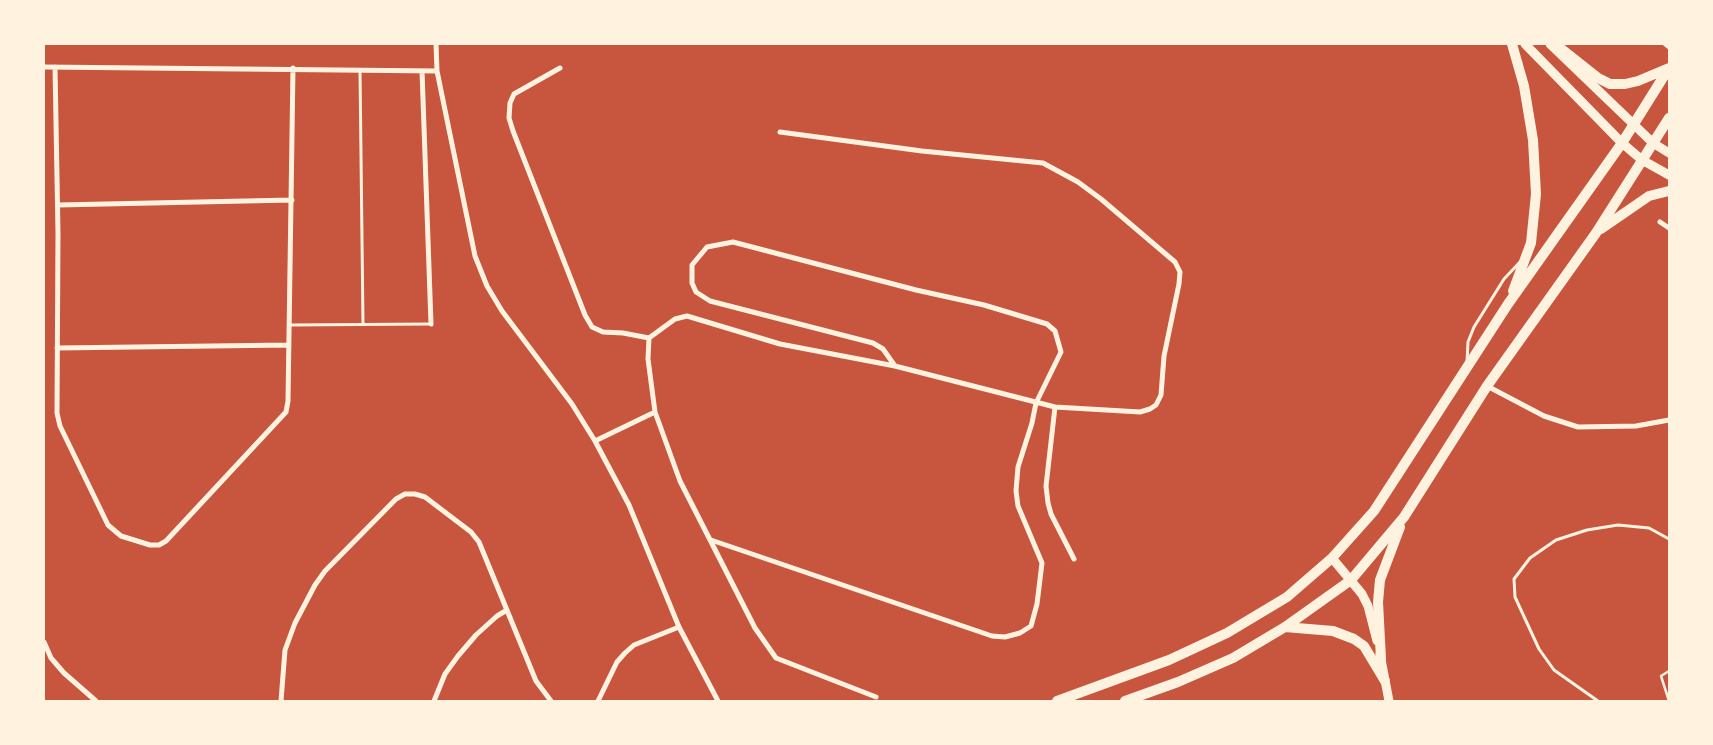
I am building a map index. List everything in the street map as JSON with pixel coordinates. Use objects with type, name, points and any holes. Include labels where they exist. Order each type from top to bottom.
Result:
[{"type":"highway","points":[[1508,304],[1531,243],[1536,194],[1533,140],[1524,86],[1512,44]]},
{"type":"highway","points":[[1555,44],[1598,78],[1610,84],[1625,84],[1638,81],[1669,68]]},
{"type":"highway","points":[[1056,701],[1169,660],[1227,634],[1287,597],[1332,558],[1374,511],[1508,304],[1622,143],[1669,68]]},
{"type":"highway","points":[[1125,701],[1178,682],[1233,658],[1285,627],[1351,580],[1404,517],[1487,386],[1596,233],[1669,118]]},
{"type":"highway","points":[[1596,233],[1648,196],[1669,191]]},
{"type":"highway","points":[[1381,658],[1378,602],[1380,580],[1404,517]]},
{"type":"highway","points":[[1285,627],[1333,631],[1354,639],[1364,646],[1385,682]]},
{"type":"main road","points":[[1525,44],[1622,143],[1642,160],[1669,175]]},
{"type":"main road","points":[[1550,44],[1633,126],[1653,143],[1669,153]]},
{"type":"main road","points":[[1332,558],[1351,580],[1368,606],[1389,701]]},
{"type":"street","points":[[436,44],[437,71],[475,256],[484,279],[502,311],[572,404],[594,441],[629,505],[679,627],[718,701]]},
{"type":"street","points":[[44,67],[293,68],[437,71]]},
{"type":"street","points":[[55,67],[58,205],[57,413],[64,434],[113,531],[121,536],[150,545],[166,541],[286,412],[290,325],[293,68]]},
{"type":"street","points":[[560,68],[514,94],[510,103],[509,118],[585,315],[592,327],[603,332],[623,333],[649,338],[675,319],[687,316],[780,344],[895,366],[1055,407],[1140,412],[1150,410],[1156,405],[1160,395],[1164,356],[1180,272],[1175,262],[1101,198],[1078,182],[1043,163],[922,151],[780,132]]},
{"type":"street","points":[[422,71],[431,324]]},
{"type":"street","points":[[58,205],[292,200]]},
{"type":"street","points":[[1660,222],[1669,228]]},
{"type":"street","points":[[711,540],[992,636],[1020,633],[1031,626],[1037,604],[1042,562],[1018,506],[1016,491],[1018,467],[1036,403],[1061,352],[1058,337],[1047,324],[984,305],[916,290],[734,242],[707,247],[692,265],[692,283],[702,297],[873,343],[883,349],[895,366]]},
{"type":"street","points":[[649,338],[648,359],[655,412],[680,480],[756,628],[776,658],[876,697]]},
{"type":"street","points":[[57,348],[289,346]]},
{"type":"street","points":[[1487,386],[1544,416],[1578,427],[1636,426],[1669,420]]},
{"type":"street","points":[[1055,407],[1046,486],[1048,503],[1051,514],[1074,559]]},
{"type":"street","points":[[594,441],[655,412]]},
{"type":"street","points":[[281,701],[285,650],[307,598],[325,571],[383,512],[405,494],[425,497],[471,532],[479,542],[536,681],[551,701]]},
{"type":"street","points":[[434,701],[445,674],[458,656],[476,635],[497,616],[507,610]]},
{"type":"street","points":[[598,701],[617,662],[625,653],[634,646],[679,627]]},
{"type":"street","points":[[44,642],[51,658],[64,673],[91,694],[96,701]]},
{"type":"lane","points":[[1664,44],[1669,48]]},
{"type":"lane","points":[[360,70],[363,324]]},
{"type":"lane","points":[[1466,368],[1468,342],[1474,327],[1504,279],[1526,254]]},
{"type":"lane","points":[[290,325],[431,324]]},
{"type":"lane","points":[[1598,701],[1554,670],[1539,649],[1515,596],[1514,579],[1530,558],[1556,540],[1587,530],[1618,526],[1649,528],[1669,539]]},
{"type":"path","points":[[1669,671],[1661,676],[1669,700]]}]
